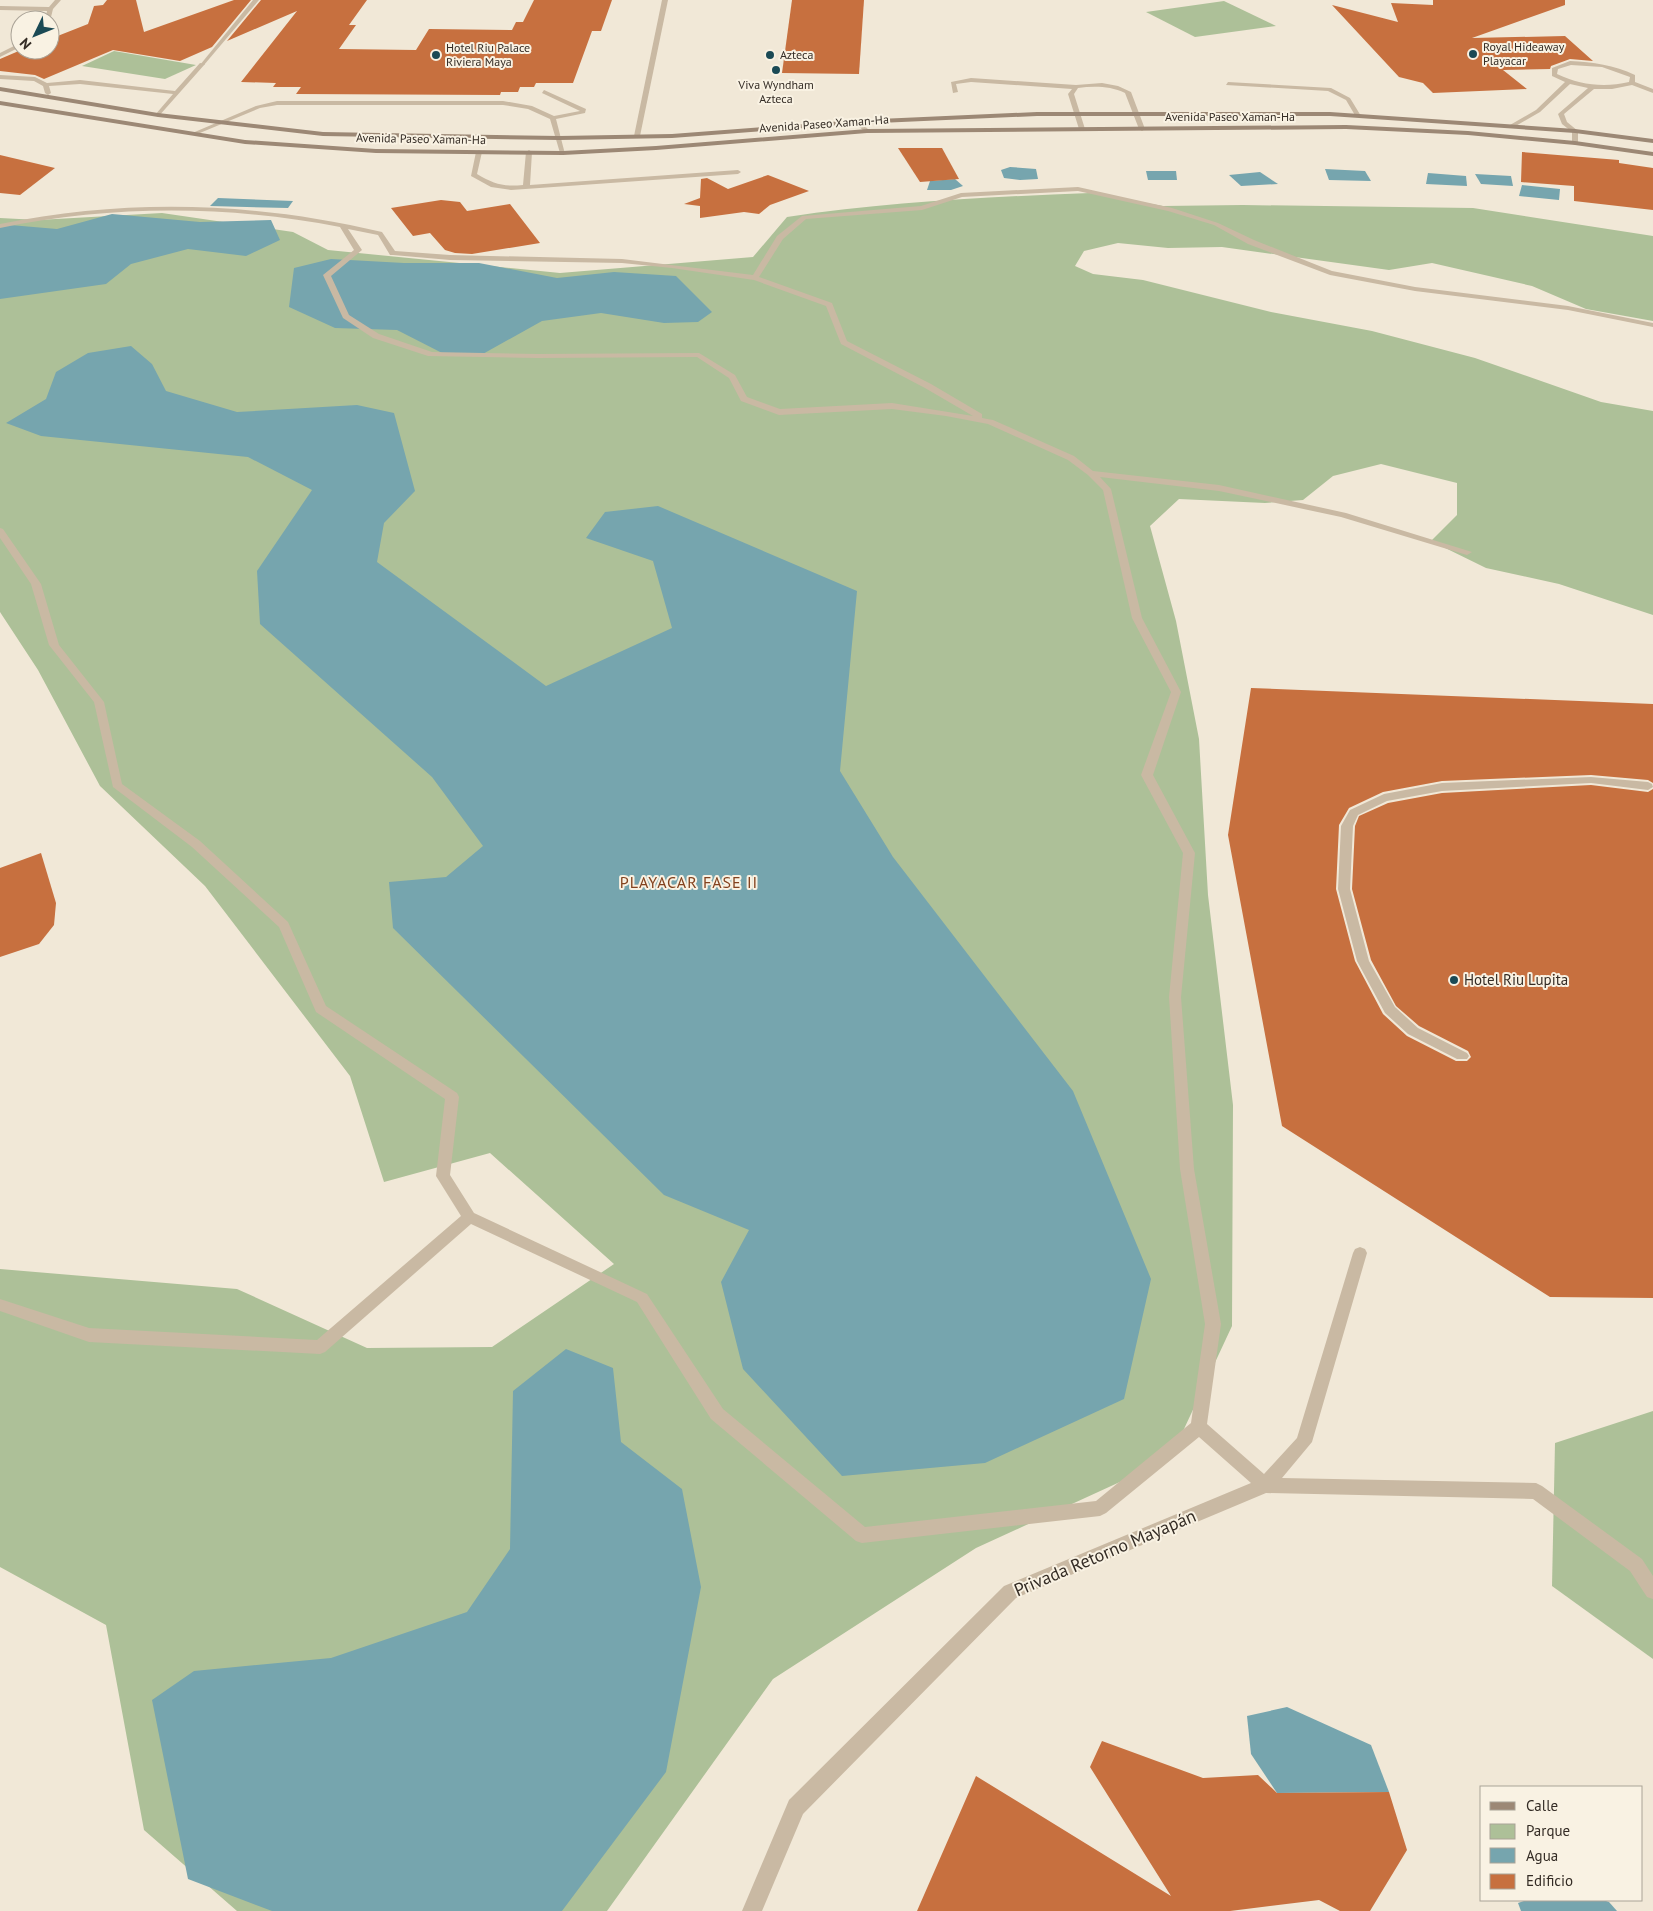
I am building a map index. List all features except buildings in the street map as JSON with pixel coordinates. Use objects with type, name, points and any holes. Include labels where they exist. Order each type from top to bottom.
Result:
[{"type":"main road","name":"Avenida Paseo Xaman-Ha","points":[[0,89],[158,115],[323,134],[559,138],[672,136],[857,122],[1076,114],[1136,114],[1358,116],[1575,131],[1653,141]]},
{"type":"main road","name":"Avenida Paseo Xaman-Ha","points":[[0,103],[245,142],[376,151],[563,153],[656,148],[867,131],[1346,127],[1468,134],[1575,143],[1653,154]]},
{"type":"main road","points":[[1466,122],[1468,134]]},
{"type":"street","points":[[0,8],[50,9],[58,0]]},
{"type":"street","points":[[158,115],[256,0]]},
{"type":"street","points":[[638,136],[666,0]]},
{"type":"street","points":[[1632,83],[1633,76],[1618,68],[1594,63],[1570,63],[1554,68],[1554,75],[1568,83],[1592,88],[1617,88],[1632,83],[1653,91]]},
{"type":"street","points":[[0,77],[35,79],[46,85],[80,82],[176,93]]},
{"type":"street","points":[[955,92],[953,82],[971,80],[1076,87],[1111,85],[1128,92],[1142,129]]},
{"type":"street","points":[[1512,126],[1538,111],[1568,83]]},
{"type":"street","points":[[1228,84],[1329,89],[1348,99],[1358,116]]},
{"type":"street","points":[[46,85],[48,90],[47,98]]},
{"type":"street","points":[[1076,87],[1071,94],[1082,129]]},
{"type":"street","points":[[1575,143],[1575,131],[1564,123],[1561,114],[1592,88]]},
{"type":"street","points":[[193,134],[258,107],[278,103],[503,103],[530,107],[553,118],[577,116],[583,112],[583,109],[544,92]]},
{"type":"street","points":[[553,118],[563,153]]},
{"type":"street","points":[[857,122],[867,131]]},
{"type":"street","points":[[479,152],[473,175],[493,186],[526,187],[738,172]]},
{"type":"street","points":[[526,187],[528,152]]},
{"type":"street","points":[[754,278],[780,238],[804,217],[922,208],[961,195],[1078,189],[1170,209],[1216,224],[1251,242],[1330,273],[1415,290],[1568,308],[1653,325]]},
{"type":"street","points":[[0,226],[39,216],[131,208],[222,211],[342,225],[380,233],[393,253],[438,258],[623,262],[693,268],[754,278],[829,306],[844,342],[928,386],[990,422],[1071,458],[1091,473],[1107,489],[1137,618],[1176,692],[1147,775],[1189,853],[1175,997],[1187,1169],[1213,1324],[1199,1427],[1100,1508],[862,1535],[717,1414],[642,1298],[469,1217],[443,1176],[452,1097],[321,1009],[284,925],[196,844],[117,785],[99,702],[54,645],[36,584],[0,531]]},
{"type":"street","points":[[342,225],[358,250],[327,275],[346,316],[376,336],[431,354],[538,356],[699,355],[732,377],[744,399],[780,412],[892,406],[946,413],[990,422]]},
{"type":"street","points":[[1091,473],[1220,488],[1343,514],[1467,552]]},
{"type":"street","points":[[1462,1056],[1414,1031],[1390,1010],[1363,961],[1344,889],[1347,826],[1354,813],[1384,798],[1442,787],[1591,780],[1648,786]]},
{"type":"street","points":[[0,1305],[89,1335],[320,1347],[469,1217]]},
{"type":"street","name":"Privada Retorno Mayapán","points":[[752,1911],[796,1807],[1010,1592],[1265,1485],[1304,1442],[1360,1253]]},
{"type":"street","points":[[1199,1427],[1265,1485],[1536,1491],[1636,1564],[1653,1591]]},
{"type":"green space","points":[[1224,1],[1276,26],[1195,37],[1146,12]]},
{"type":"green space","points":[[114,51],[196,65],[165,79],[82,66]]},
{"type":"green space","points":[[1090,193],[1163,206],[1243,205],[1473,208],[1653,236],[1653,321],[1586,309],[1532,286],[1432,263],[1389,270],[1222,247],[1168,248],[1118,243],[1084,251],[1075,266],[1093,274],[1143,280],[1271,312],[1372,331],[1475,358],[1601,402],[1653,411],[1653,615],[1559,584],[1486,568],[1431,541],[1457,515],[1457,483],[1381,464],[1333,476],[1303,500],[1265,503],[1179,499],[1150,526],[1176,621],[1199,739],[1208,895],[1233,1105],[1232,1326],[1170,1459],[976,1548],[773,1679],[607,1911],[237,1911],[144,1830],[106,1625],[0,1567],[0,1269],[237,1289],[367,1348],[492,1347],[614,1264],[490,1153],[384,1182],[350,1076],[205,886],[100,786],[38,670],[0,612],[0,218],[38,220],[162,213],[293,232],[328,250],[560,273],[753,257],[787,217],[863,207],[938,201]]},
{"type":"green space","points":[[1653,1411],[1653,1659],[1552,1586],[1555,1443]]},
{"type":"water","points":[[1010,167],[1036,169],[1038,179],[1020,180],[1004,178],[1001,170]]},
{"type":"water","points":[[1325,169],[1365,171],[1371,181],[1329,180]]},
{"type":"water","points":[[1146,171],[1176,171],[1177,180],[1148,180]]},
{"type":"water","points":[[1260,172],[1278,184],[1241,186],[1229,175]]},
{"type":"water","points":[[1428,173],[1466,176],[1467,186],[1426,184]]},
{"type":"water","points":[[1475,174],[1511,176],[1513,186],[1481,184]]},
{"type":"water","points":[[955,179],[963,186],[951,190],[927,190],[930,181]]},
{"type":"water","points":[[1522,185],[1560,189],[1559,200],[1519,196]]},
{"type":"water","points":[[218,198],[293,201],[288,208],[210,206]]},
{"type":"water","points":[[112,214],[200,222],[271,220],[280,240],[246,256],[188,249],[131,264],[106,284],[0,299],[0,227],[10,225],[57,229]]},
{"type":"water","points":[[331,259],[404,263],[479,263],[557,278],[614,272],[676,276],[712,312],[698,322],[664,323],[601,313],[542,321],[481,355],[446,355],[397,330],[335,328],[289,307],[294,268]]},
{"type":"water","points":[[131,346],[152,364],[166,391],[237,412],[357,405],[394,413],[415,491],[384,523],[377,562],[546,686],[672,628],[653,561],[586,538],[605,512],[658,506],[857,591],[840,771],[893,857],[1073,1091],[1151,1279],[1124,1399],[985,1463],[842,1476],[743,1369],[721,1282],[749,1230],[664,1195],[393,928],[389,882],[446,877],[483,846],[432,777],[260,624],[257,571],[312,490],[248,457],[41,436],[6,423],[46,399],[56,372],[88,353]]},
{"type":"water","points":[[566,1349],[613,1368],[621,1442],[682,1489],[701,1587],[666,1772],[562,1911],[272,1911],[188,1879],[152,1700],[194,1671],[331,1658],[467,1612],[510,1549],[513,1391]]},
{"type":"water","points":[[1287,1707],[1371,1745],[1389,1792],[1277,1793],[1251,1754],[1247,1716]]},
{"type":"water","points":[[1524,1901],[1606,1901],[1617,1911],[1521,1911],[1518,1903]]},
{"type":"place","name":"Royal Hideaway Playacar","points":[[1473,54]]},
{"type":"place","name":"Hotel Riu Palace Riviera Maya","points":[[436,55]]},
{"type":"place","name":"Azteca","points":[[770,55]]},
{"type":"place","name":"Viva Wyndham Azteca","points":[[776,70]]},
{"type":"place","name":"Hotel Riu Lupita","points":[[1454,980]]},
{"type":"district","name":"PLAYACAR FASE II","points":[[689,882]]}]
